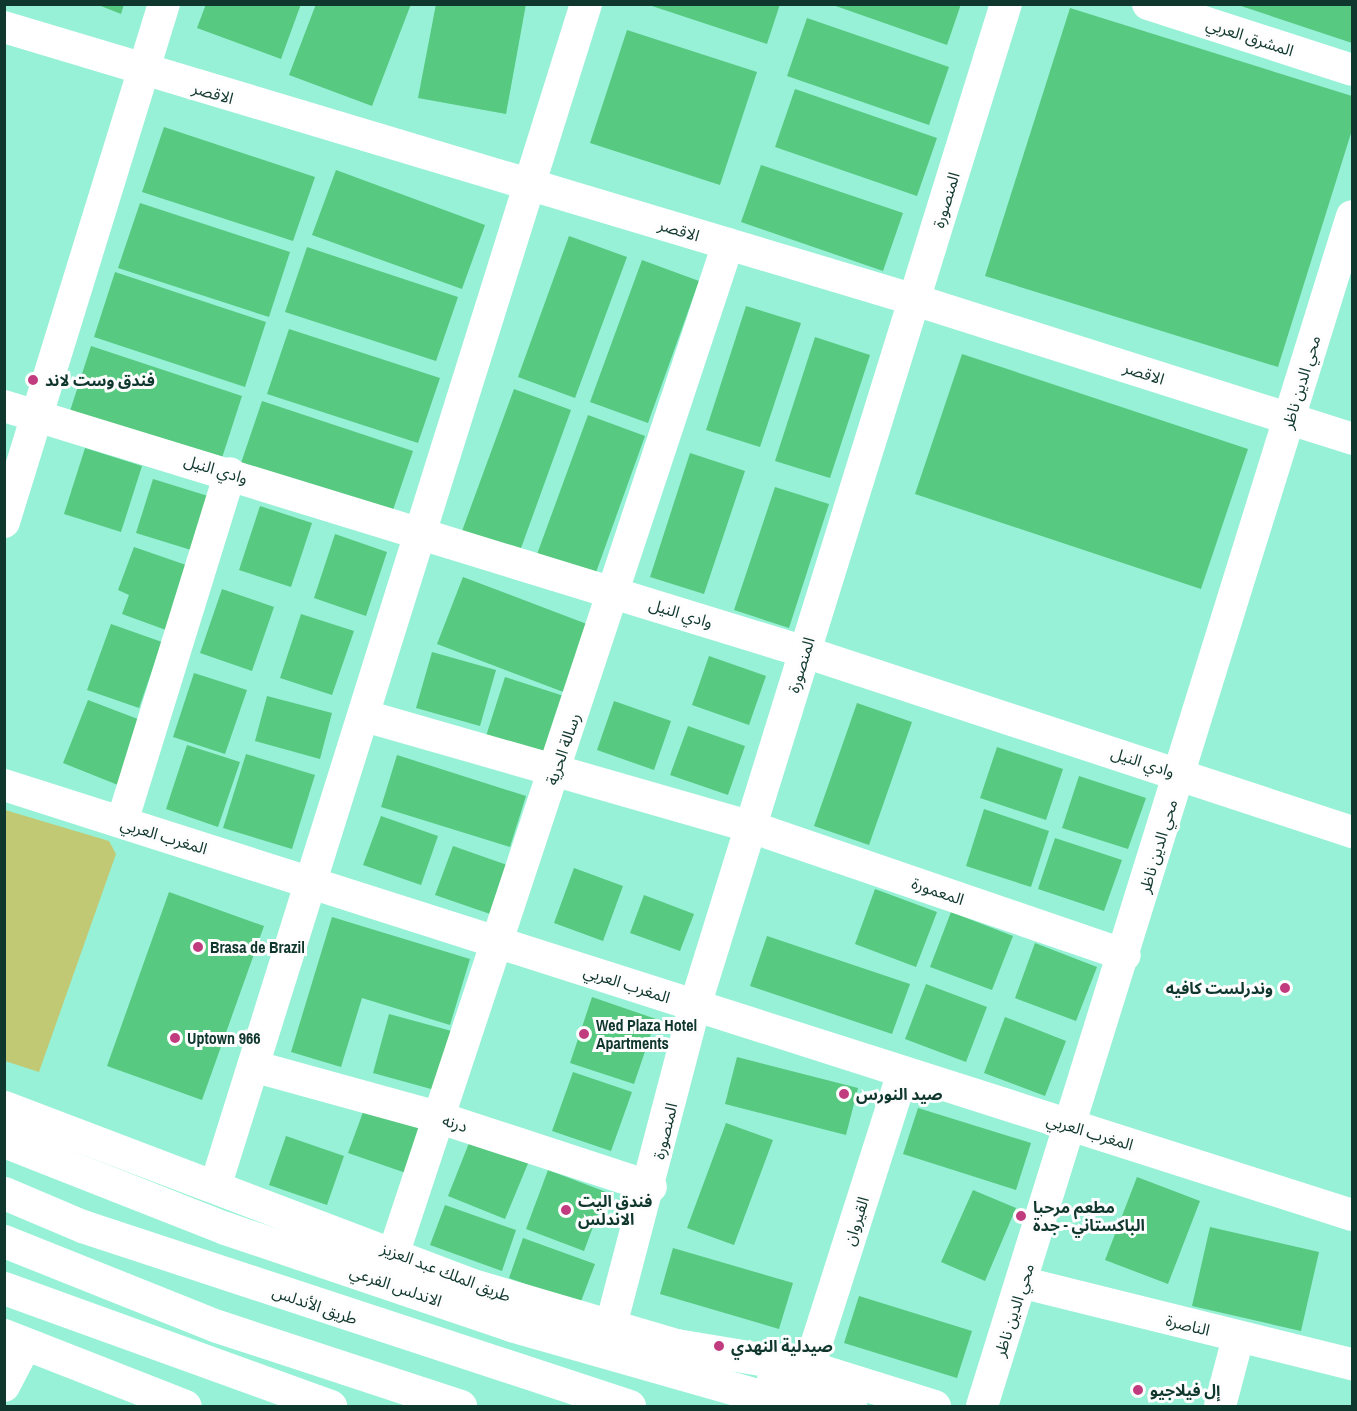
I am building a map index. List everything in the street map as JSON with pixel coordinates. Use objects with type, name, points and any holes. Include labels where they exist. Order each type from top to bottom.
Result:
[{"type":"main road","name":"طريق الملك عبد العزيز","points":[[4,1107],[216,1184],[394,1252],[469,1284],[610,1329],[676,1345],[809,1366],[934,1407]]},
{"type":"main road","name":"الاندلس الفرعي","points":[[4,1141],[174,1208],[511,1325],[795,1407]]},
{"type":"main road","name":"طريق الأندلس","points":[[4,1193],[82,1226],[628,1407]]},
{"type":"main road","points":[[174,1208],[469,1284]]},
{"type":"main road","points":[[4,1240],[217,1326],[460,1407]]},
{"type":"main road","points":[[4,1288],[330,1407]]},
{"type":"main road","points":[[129,1333],[267,1407]]},
{"type":"main road","points":[[15,1340],[185,1407]]},
{"type":"main road","points":[[676,1345],[850,1407]]},
{"type":"street","points":[[4,522],[164,4]]},
{"type":"street","points":[[216,1184],[256,1067],[586,4]]},
{"type":"street","name":"المنصورة","points":[[610,1329],[651,1187],[696,1006],[1006,4]]},
{"type":"street","name":"المشرق العربي","points":[[1148,4],[1353,70]]},
{"type":"street","name":"الاقصر","points":[[4,27],[143,73],[915,300],[1353,439]]},
{"type":"street","name":"محي الدين ناظر","points":[[982,1407],[1024,1283],[1353,216]]},
{"type":"street","name":"رسالة الحرية","points":[[394,1252],[496,942],[616,592],[728,244]]},
{"type":"street","name":"وادي النيل","points":[[4,406],[423,531],[805,652],[1353,832]]},
{"type":"street","points":[[122,822],[230,473]]},
{"type":"street","name":"المعمورة","points":[[365,716],[751,827],[1125,955]]},
{"type":"street","name":"المغرب العربي","points":[[4,786],[313,882],[902,1075],[1353,1215]]},
{"type":"street","name":"درنه","points":[[256,1067],[437,1118],[651,1187]]},
{"type":"street","name":"القيروان","points":[[809,1366],[902,1075]]},
{"type":"street","name":"الناصرة","points":[[1024,1283],[1238,1338],[1353,1364]]},
{"type":"street","points":[[1220,1407],[1238,1338]]},
{"type":"street","points":[[4,1386],[15,1340]]},
{"type":"green space","points":[[5,810],[109,841],[116,854],[39,1072],[5,1061]]},
{"type":"building","points":[[96,4],[124,4],[121,14]]},
{"type":"building","points":[[206,4],[301,4],[281,59],[197,28]]},
{"type":"building","points":[[316,4],[411,4],[372,106],[289,75]]},
{"type":"building","points":[[436,4],[526,4],[506,114],[418,98]]},
{"type":"building","points":[[646,4],[780,4],[767,44]]},
{"type":"building","points":[[830,4],[961,4],[947,45]]},
{"type":"building","points":[[1352,4],[1352,43],[1238,5]]},
{"type":"building","points":[[1070,8],[1352,96],[1352,130],[1278,367],[985,276]]},
{"type":"building","points":[[807,18],[949,67],[929,125],[787,76]]},
{"type":"building","points":[[627,30],[757,72],[720,185],[590,143]]},
{"type":"building","points":[[795,89],[937,138],[917,196],[775,147]]},
{"type":"building","points":[[164,127],[315,177],[293,241],[142,192]]},
{"type":"building","points":[[761,165],[903,213],[883,271],[741,222]]},
{"type":"building","points":[[336,170],[485,225],[462,289],[312,235]]},
{"type":"building","points":[[140,203],[290,252],[269,317],[118,268]]},
{"type":"building","points":[[569,236],[627,257],[575,398],[518,377]]},
{"type":"building","points":[[307,247],[458,297],[436,361],[285,312]]},
{"type":"building","points":[[642,260],[699,281],[648,423],[590,402]]},
{"type":"building","points":[[115,272],[266,322],[245,387],[94,337]]},
{"type":"building","points":[[746,306],[801,323],[760,447],[706,430]]},
{"type":"building","points":[[289,329],[440,378],[418,443],[267,394]]},
{"type":"building","points":[[815,337],[870,355],[830,478],[775,461]]},
{"type":"building","points":[[91,346],[242,396],[221,461],[70,411]]},
{"type":"building","points":[[962,354],[1248,449],[1201,589],[915,494]]},
{"type":"building","points":[[514,389],[571,410],[520,551],[462,531]]},
{"type":"building","points":[[262,401],[413,451],[391,516],[240,466]]},
{"type":"building","points":[[588,415],[645,436],[594,578],[536,557]]},
{"type":"building","points":[[85,448],[142,466],[121,532],[64,514]]},
{"type":"building","points":[[690,453],[745,471],[704,594],[650,577]]},
{"type":"building","points":[[153,479],[208,496],[191,550],[136,533]]},
{"type":"building","points":[[775,487],[829,504],[789,628],[734,610]]},
{"type":"building","points":[[260,506],[312,523],[291,587],[239,570]]},
{"type":"building","points":[[335,534],[387,552],[366,616],[314,598]]},
{"type":"building","points":[[134,547],[189,566],[166,630],[122,614],[129,595],[118,590]]},
{"type":"building","points":[[463,577],[592,626],[566,693],[437,644]]},
{"type":"building","points":[[222,589],[274,607],[252,671],[200,653]]},
{"type":"building","points":[[301,614],[354,631],[332,695],[280,678]]},
{"type":"building","points":[[111,624],[162,642],[139,708],[87,690]]},
{"type":"building","points":[[432,652],[496,670],[480,726],[416,708]]},
{"type":"building","points":[[709,656],[766,676],[749,725],[692,705]]},
{"type":"building","points":[[194,673],[247,690],[225,754],[173,737]]},
{"type":"building","points":[[505,677],[567,697],[547,756],[486,736]]},
{"type":"building","points":[[267,696],[332,713],[320,759],[255,741]]},
{"type":"building","points":[[88,700],[143,721],[118,785],[63,763]]},
{"type":"building","points":[[614,701],[671,721],[654,770],[597,750]]},
{"type":"building","points":[[857,703],[912,722],[869,845],[814,826]]},
{"type":"building","points":[[688,726],[745,746],[728,795],[670,775]]},
{"type":"building","points":[[187,745],[240,762],[218,827],[166,809]]},
{"type":"building","points":[[997,747],[1063,769],[1046,820],[980,798]]},
{"type":"building","points":[[246,754],[315,775],[292,849],[223,828]]},
{"type":"building","points":[[397,755],[526,796],[510,847],[381,807]]},
{"type":"building","points":[[1079,776],[1146,798],[1128,849],[1062,828]]},
{"type":"building","points":[[984,809],[1049,831],[1031,887],[966,866]]},
{"type":"building","points":[[381,816],[438,836],[421,885],[363,865]]},
{"type":"building","points":[[1055,838],[1122,860],[1104,911],[1038,889]]},
{"type":"building","points":[[453,846],[510,866],[493,915],[435,895]]},
{"type":"building","points":[[574,868],[623,886],[603,941],[554,923]]},
{"type":"building","points":[[875,889],[937,912],[916,967],[855,944]]},
{"type":"building","points":[[169,892],[264,926],[202,1100],[107,1066]]},
{"type":"building","points":[[644,895],[694,914],[680,951],[630,933]]},
{"type":"building","points":[[951,912],[1013,936],[992,990],[930,967]]},
{"type":"building","points":[[332,917],[470,959],[450,1025],[362,998],[341,1067],[291,1052]]},
{"type":"building","points":[[767,936],[910,984],[892,1034],[750,986]]},
{"type":"building","points":[[1035,943],[1097,967],[1076,1021],[1015,998]]},
{"type":"building","points":[[926,984],[987,1007],[966,1062],[905,1039]]},
{"type":"building","points":[[592,997],[656,1019],[634,1084],[570,1063]]},
{"type":"building","points":[[389,1014],[459,1033],[442,1092],[373,1073]]},
{"type":"building","points":[[1005,1017],[1066,1041],[1045,1096],[984,1073]]},
{"type":"building","points":[[737,1057],[858,1088],[846,1135],[725,1104]]},
{"type":"building","points":[[573,1072],[632,1092],[611,1151],[552,1131]]},
{"type":"building","points":[[366,1104],[423,1124],[406,1173],[348,1153]]},
{"type":"building","points":[[918,1108],[1031,1143],[1016,1190],[903,1154]]},
{"type":"building","points":[[726,1123],[773,1140],[734,1245],[687,1228]]},
{"type":"building","points":[[286,1136],[344,1156],[327,1205],[269,1185]]},
{"type":"building","points":[[471,1138],[529,1161],[505,1219],[448,1196]]},
{"type":"building","name":"فندق اليت الاندلس","points":[[548,1170],[606,1192],[584,1251],[526,1229]]},
{"type":"building","points":[[1137,1177],[1200,1201],[1168,1284],[1105,1260]]},
{"type":"building","points":[[973,1190],[1016,1208],[985,1281],[941,1262]]},
{"type":"building","points":[[445,1205],[516,1230],[502,1271],[430,1245]]},
{"type":"building","points":[[1210,1227],[1319,1252],[1301,1331],[1192,1306]]},
{"type":"building","points":[[523,1238],[595,1264],[580,1304],[509,1278]]},
{"type":"building","points":[[673,1248],[793,1283],[779,1329],[660,1294]]},
{"type":"building","points":[[859,1296],[972,1331],[957,1378],[844,1343]]},
{"type":"place","name":"فندق وست لاند","points":[[33,380]]},
{"type":"place","name":"Brasa de Brazil","points":[[198,947]]},
{"type":"place","name":"وندرلست كافيه","points":[[1285,988]]},
{"type":"place","name":"Wed Plaza Hotel Apartments","points":[[584,1034]]},
{"type":"place","name":"Uptown 966","points":[[175,1038]]},
{"type":"place","name":"صيد النورس","points":[[844,1094]]},
{"type":"place","name":"فندق اليت الاندلس","points":[[566,1210]]},
{"type":"place","name":"مطعم مرحبا الباكستاني - جدة","points":[[1021,1216]]},
{"type":"place","name":"صيدلية النهدي","points":[[719,1346]]},
{"type":"place","name":"إل فيلاجيو","points":[[1138,1390]]}]
